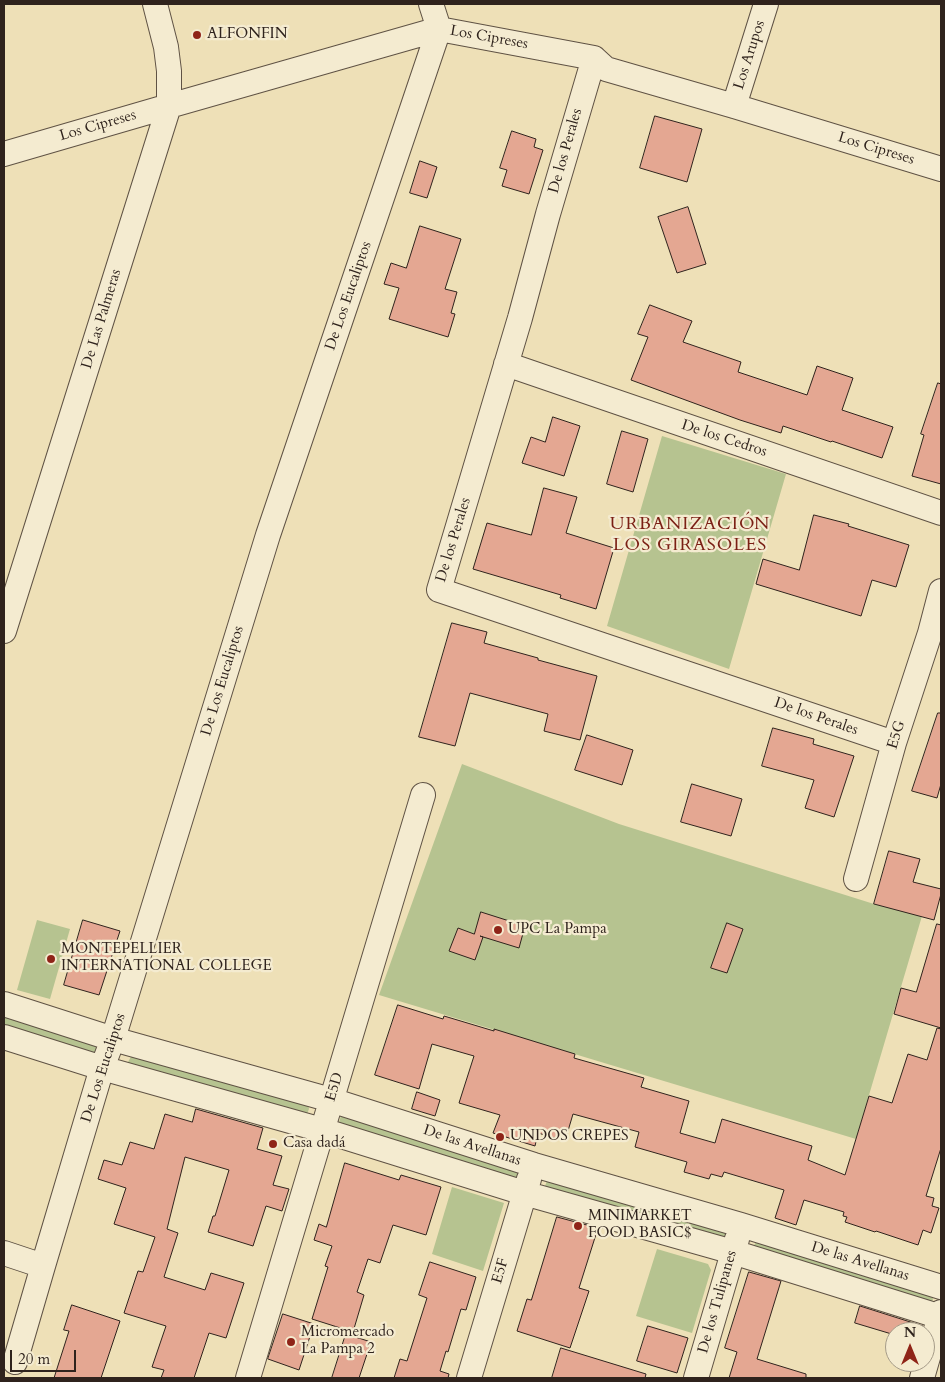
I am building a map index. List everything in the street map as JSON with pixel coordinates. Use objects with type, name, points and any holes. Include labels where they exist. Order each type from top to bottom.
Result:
[{"type":"street","name":"De Las Palmeras","points":[[4,631],[169,106],[169,71],[166,47],[155,4]]},
{"type":"street","points":[[431,4],[439,29]]},
{"type":"street","name":"Los Arupos","points":[[734,106],[766,4]]},
{"type":"street","name":"Los Cipreses","points":[[4,154],[439,29],[594,58],[606,69],[941,169]]},
{"type":"street","name":"De Los Eucaliptos","points":[[15,1362],[102,1068],[113,1039],[268,535],[439,29]]},
{"type":"street","name":"De los Perales","points":[[594,58],[439,590],[894,743]]},
{"type":"street","name":"De los Cedros","points":[[506,364],[941,513]]},
{"type":"street","name":"E5G","points":[[856,879],[894,743],[930,633],[941,592]]},
{"type":"street","name":"E5D","points":[[248,1378],[423,795]]},
{"type":"street","name":"De las Avellanas","points":[[4,1004],[113,1039],[331,1100],[534,1165],[741,1225],[941,1287]]},
{"type":"street","name":"De las Avellanas","points":[[4,1037],[102,1068],[322,1130],[524,1193],[733,1252],[941,1316]]},
{"type":"street","name":"E5F","points":[[469,1378],[534,1165]]},
{"type":"street","name":"De los Tulipanes","points":[[696,1378],[741,1225]]},
{"type":"street","points":[[4,1253],[43,1266]]},
{"type":"street","points":[[922,1378],[941,1316]]},
{"type":"green space","points":[[662,436],[786,474],[729,669],[607,626]]},
{"type":"green space","points":[[462,764],[619,824],[874,904],[922,916],[856,1139],[379,995]]},
{"type":"green space","points":[[37,920],[70,929],[50,999],[17,990]]},
{"type":"green space","points":[[4,1012],[98,1046],[94,1055],[4,1029]]},
{"type":"green space","points":[[132,1055],[308,1104],[309,1109],[307,1114],[130,1067],[128,1062]]},
{"type":"green space","points":[[341,1115],[518,1170],[518,1175],[514,1179],[339,1123]]},
{"type":"green space","points":[[547,1181],[725,1232],[725,1238],[545,1189]]},
{"type":"green space","points":[[452,1187],[504,1203],[483,1271],[432,1254]]},
{"type":"green space","points":[[756,1242],[932,1297],[933,1299],[931,1304],[753,1247]]},
{"type":"green space","points":[[657,1249],[708,1264],[711,1270],[692,1333],[636,1316]]},
{"type":"building","points":[[655,116],[702,129],[687,182],[640,168]]},
{"type":"building","points":[[512,131],[536,139],[534,147],[543,150],[529,194],[502,186],[507,170],[500,168]]},
{"type":"building","points":[[420,161],[437,167],[427,198],[410,193]]},
{"type":"building","points":[[688,207],[706,264],[677,273],[658,217]]},
{"type":"building","points":[[420,226],[461,239],[445,289],[457,292],[451,313],[455,314],[448,337],[389,319],[399,288],[384,284],[391,263],[406,268]]},
{"type":"building","points":[[650,305],[692,321],[683,342],[741,362],[738,372],[807,395],[817,366],[853,378],[842,410],[893,427],[882,458],[783,426],[781,433],[631,380],[648,337],[638,334]]},
{"type":"building","points":[[938,383],[941,384],[941,484],[912,476],[924,435],[921,434]]},
{"type":"building","points":[[553,417],[580,426],[564,476],[522,463],[531,437],[545,442]]},
{"type":"building","points":[[622,431],[648,439],[633,492],[607,484]]},
{"type":"building","points":[[544,488],[577,497],[566,533],[614,548],[596,609],[560,598],[561,595],[473,569],[487,523],[531,535]]},
{"type":"building","points":[[814,515],[849,524],[848,526],[909,545],[896,587],[872,580],[861,616],[756,584],[763,559],[799,570]]},
{"type":"building","points":[[452,623],[487,632],[484,643],[597,676],[580,740],[544,731],[548,714],[470,693],[455,746],[419,737]]},
{"type":"building","points":[[938,713],[941,713],[941,784],[937,798],[912,791]]},
{"type":"building","points":[[773,728],[814,739],[813,744],[854,756],[834,817],[805,808],[814,780],[762,766]]},
{"type":"building","points":[[587,735],[633,750],[622,785],[575,770]]},
{"type":"building","points":[[692,784],[742,799],[731,836],[681,822]]},
{"type":"building","points":[[889,851],[920,859],[913,882],[941,889],[934,920],[874,904]]},
{"type":"building","points":[[481,912],[525,926],[519,948],[480,936],[483,937],[475,960],[449,951],[458,928],[474,934]]},
{"type":"building","points":[[83,920],[120,931],[99,995],[64,985]]},
{"type":"building","points":[[727,923],[743,929],[727,973],[711,968]]},
{"type":"building","points":[[937,924],[941,925],[941,1028],[894,1014],[901,988],[916,992]]},
{"type":"building","points":[[398,1005],[443,1019],[444,1016],[494,1031],[494,1029],[575,1054],[574,1058],[644,1078],[641,1087],[689,1101],[680,1133],[715,1143],[722,1119],[812,1146],[808,1160],[845,1175],[869,1096],[892,1103],[908,1054],[927,1060],[937,1028],[941,1029],[941,1148],[926,1196],[934,1198],[932,1206],[939,1208],[931,1233],[923,1230],[918,1245],[845,1222],[847,1217],[843,1216],[844,1212],[804,1200],[796,1225],[775,1218],[784,1190],[724,1172],[722,1177],[711,1174],[709,1179],[684,1172],[687,1162],[635,1147],[639,1132],[573,1114],[565,1141],[538,1133],[535,1146],[493,1133],[500,1115],[459,1103],[474,1056],[432,1044],[419,1089],[375,1075]]},
{"type":"building","points":[[417,1092],[440,1100],[435,1116],[412,1109]]},
{"type":"building","points":[[196,1109],[263,1128],[257,1149],[282,1156],[273,1185],[289,1189],[282,1211],[266,1206],[253,1246],[208,1232],[229,1170],[185,1157],[167,1229],[178,1233],[164,1277],[205,1290],[211,1273],[244,1283],[226,1338],[209,1333],[194,1378],[161,1378],[164,1370],[152,1367],[166,1326],[124,1313],[138,1271],[143,1272],[155,1237],[114,1224],[126,1188],[98,1179],[104,1160],[122,1165],[130,1142],[154,1149],[165,1114],[192,1122]]},
{"type":"building","points":[[345,1163],[399,1180],[401,1175],[441,1187],[426,1235],[393,1225],[380,1263],[368,1259],[357,1292],[364,1295],[353,1332],[312,1319],[328,1267],[325,1266],[332,1246],[314,1240],[319,1224],[326,1227]]},
{"type":"building","points":[[557,1217],[598,1228],[579,1288],[589,1291],[570,1348],[517,1331],[527,1299],[531,1300]]},
{"type":"building","points":[[430,1262],[476,1277],[466,1310],[461,1309],[440,1371],[449,1374],[448,1378],[394,1378],[400,1359],[407,1361],[427,1298],[419,1295]]},
{"type":"building","points":[[749,1272],[781,1281],[757,1359],[806,1374],[806,1378],[729,1378],[737,1352],[725,1348]]},
{"type":"building","points":[[72,1305],[120,1321],[101,1378],[54,1378],[69,1331],[64,1330]]},
{"type":"building","points":[[860,1306],[910,1322],[885,1322],[885,1332],[855,1323]]},
{"type":"building","name":"Micromercado La Pampa 2","points":[[283,1314],[314,1324],[299,1370],[268,1359]]},
{"type":"building","points":[[648,1326],[688,1338],[677,1373],[637,1361]]},
{"type":"building","points":[[346,1334],[371,1342],[359,1378],[332,1378]]},
{"type":"building","points":[[561,1348],[646,1374],[645,1378],[552,1378]]},
{"type":"place","name":"ALFONFIN","points":[[197,35]]},
{"type":"place","name":"UPC La Pampa","points":[[498,930]]},
{"type":"place","name":"MONTEPELLIER INTERNATIONAL COLLEGE","points":[[51,959]]},
{"type":"place","name":"UNDOS CREPES","points":[[500,1137]]},
{"type":"place","name":"Casa dadá","points":[[273,1144]]},
{"type":"place","name":"MINIMARKET FOOD BASIC$","points":[[578,1226]]},
{"type":"place","name":"Micromercado La Pampa 2","points":[[291,1342]]},
{"type":"district","name":"URBANIZACIÓN LOS GIRASOLES","points":[[690,535]]}]
